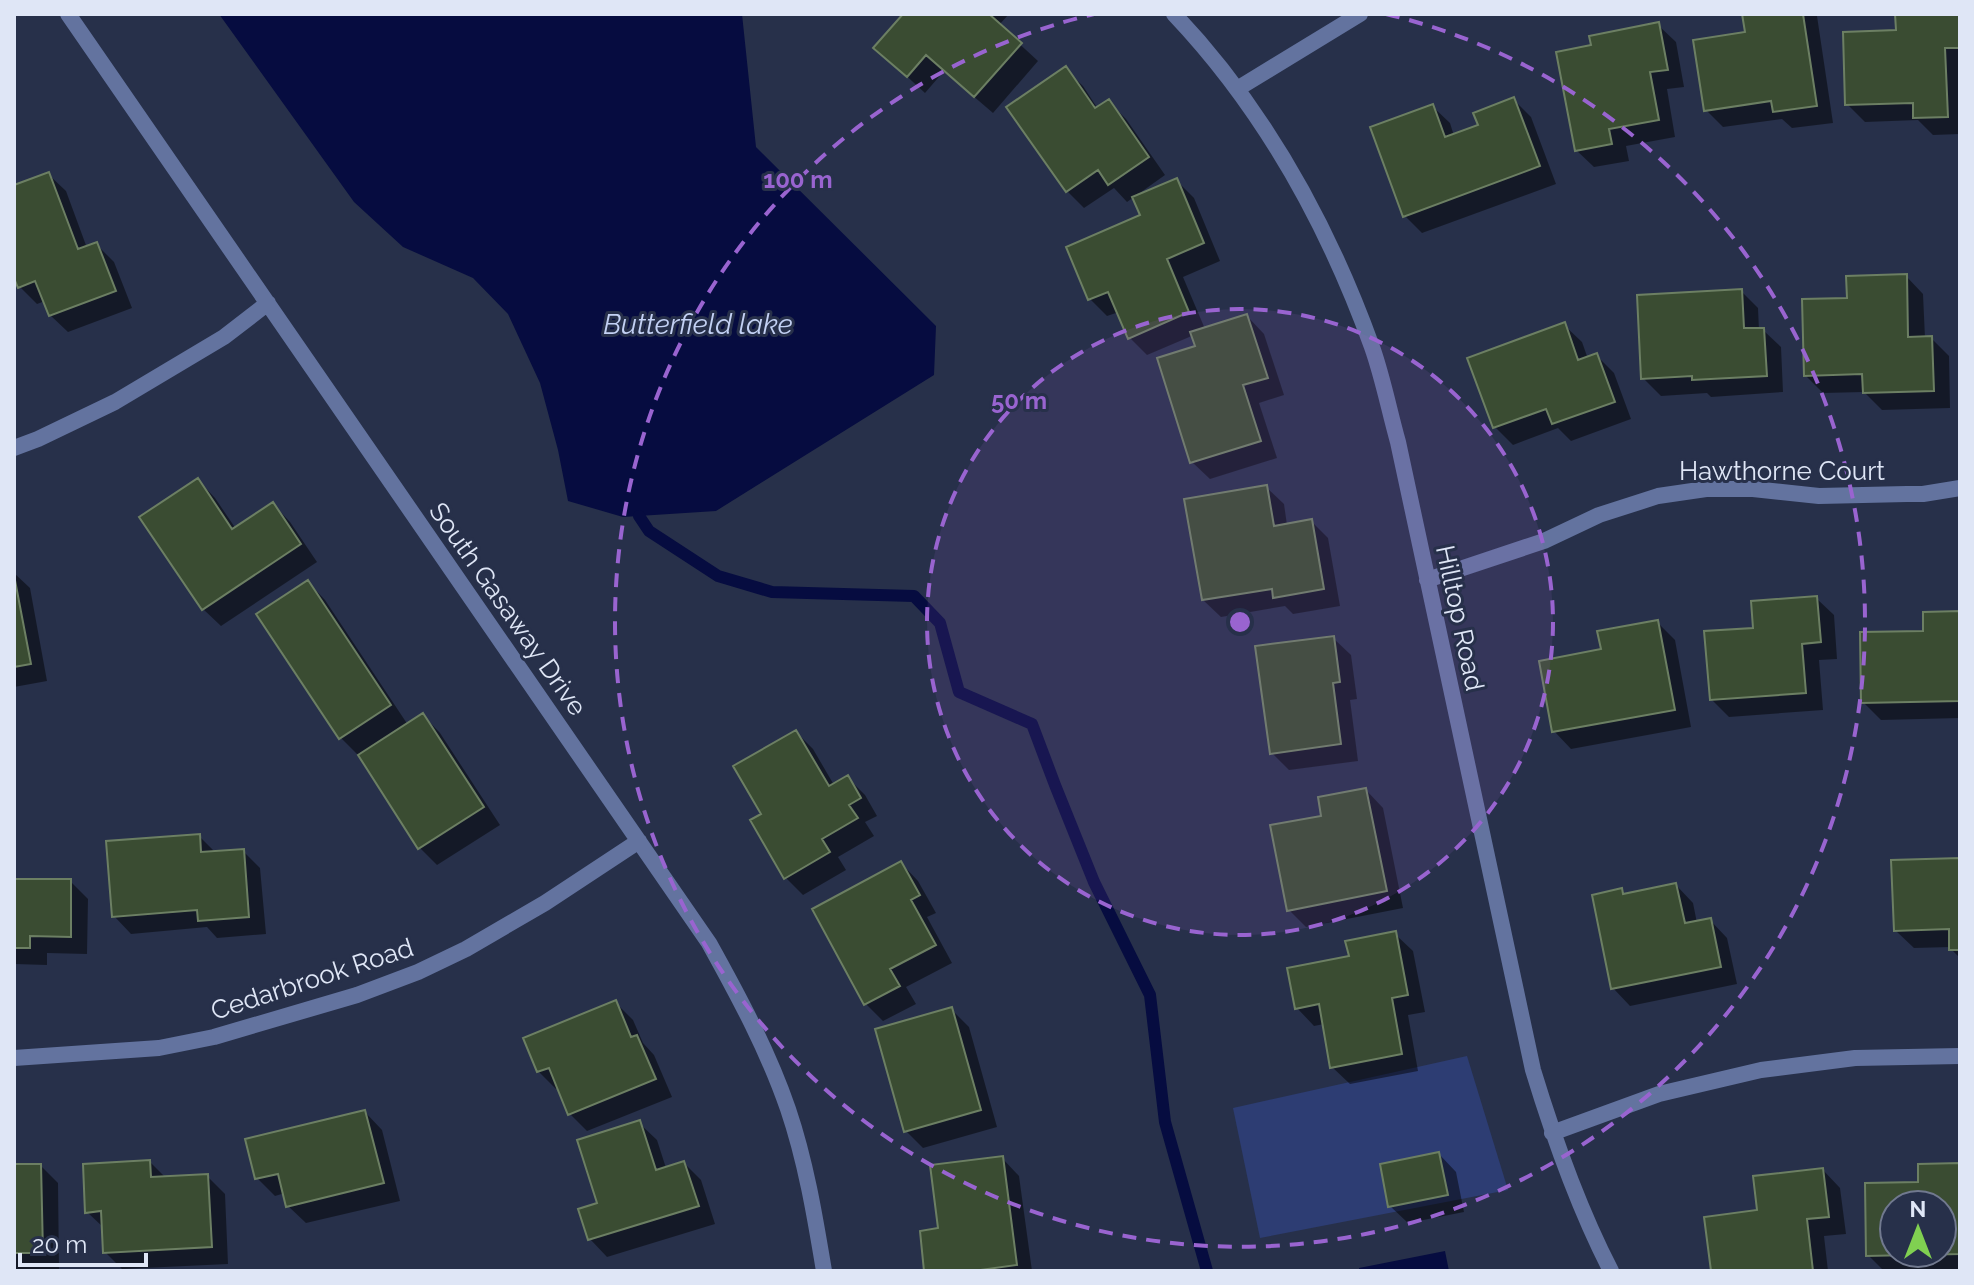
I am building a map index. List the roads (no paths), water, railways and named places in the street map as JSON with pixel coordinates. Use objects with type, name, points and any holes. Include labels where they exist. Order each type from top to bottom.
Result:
[{"type":"street","name":"South Gasaway Drive","points":[[68,14],[709,943],[752,1020],[788,1110],[814,1204],[824,1271]]},
{"type":"street","name":"Hilltop Road","points":[[1174,14],[1237,89],[1291,168],[1335,253],[1373,350],[1398,442],[1533,1070],[1552,1133],[1595,1240],[1611,1271]]},
{"type":"street","points":[[1237,89],[1360,14]]},
{"type":"street","points":[[14,448],[115,402],[224,337],[268,303]]},
{"type":"street","name":"Hawthorne Court","points":[[1427,580],[1544,541],[1599,515],[1658,496],[1706,489],[1753,489],[1819,496],[1907,494],[1960,488]]},
{"type":"street","name":"Cedarbrook Road","points":[[14,1058],[159,1048],[214,1037],[357,995],[418,972],[466,949],[545,903],[639,841]]},
{"type":"street","points":[[1552,1133],[1659,1094],[1761,1070],[1855,1058],[1960,1056]]},
{"type":"water","name":"Butterfield lake","points":[[219,14],[742,14],[756,147],[936,326],[934,375],[716,511],[623,517],[568,501],[540,383],[508,314],[473,278],[403,247],[354,202]]},
{"type":"water","points":[[1445,1251],[1449,1271],[1359,1271],[1359,1268]]},
{"type":"waterway","points":[[639,516],[649,531],[718,576],[772,592],[914,596],[940,623],[959,692],[1032,724],[1094,882],[1150,995],[1165,1122],[1207,1271]]}]
